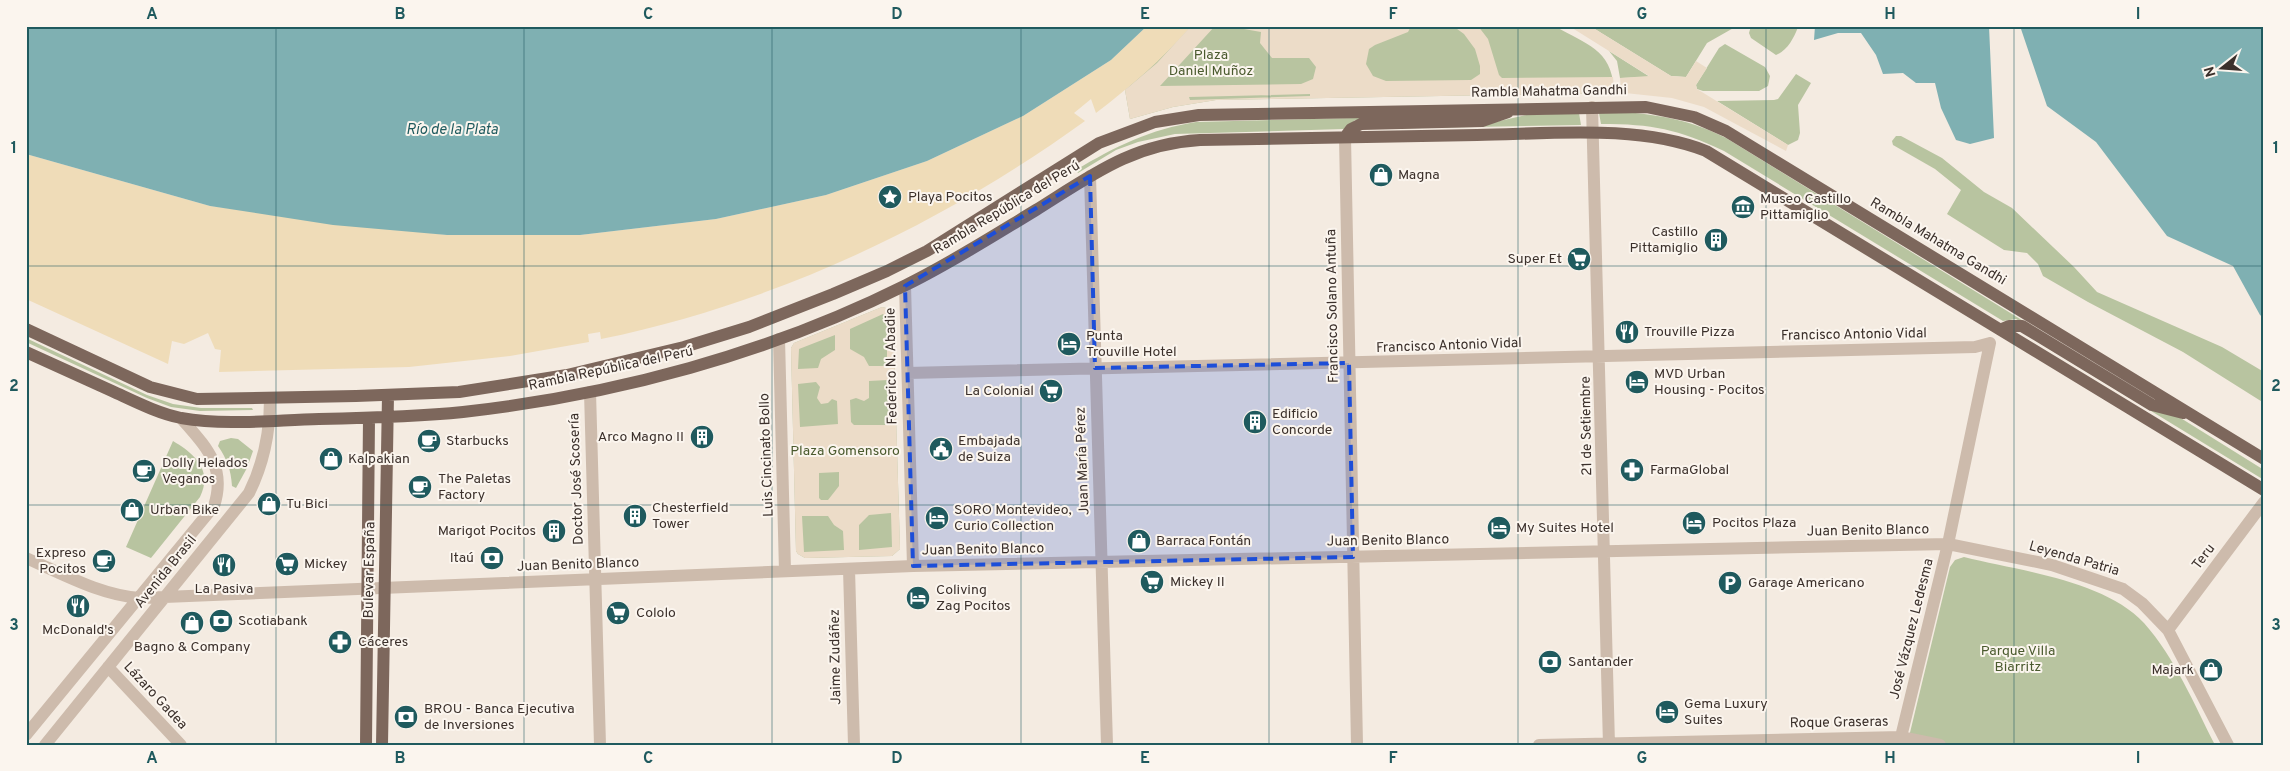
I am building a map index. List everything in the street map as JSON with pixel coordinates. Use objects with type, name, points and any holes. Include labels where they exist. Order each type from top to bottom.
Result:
[{"type":"main road","name":"Rambla Mahatma Gandhi","points":[[1338,111],[1592,107],[1660,108],[1694,117],[1726,131],[2264,459]]},
{"type":"main road","points":[[1345,137],[1351,130],[1361,124],[1482,121],[1517,108]]},
{"type":"main road","name":"Rambla República del Perú","points":[[26,329],[164,392],[213,400],[459,392],[567,375],[684,347],[749,327],[887,271],[966,228],[1100,143],[1155,122],[1199,115],[1338,111]]},
{"type":"main road","points":[[1345,137],[1594,134],[1655,136],[1706,150],[2264,490]]},
{"type":"main road","name":"Rambla República del Perú","points":[[26,352],[155,411],[180,418],[218,421],[369,418],[462,412],[590,392],[690,368],[779,340],[905,286],[967,252],[1090,176],[1133,153],[1177,141],[1345,137]]},
{"type":"main road","points":[[2002,329],[2009,326],[2022,326],[2152,405],[2193,416]]},
{"type":"main road","name":"Bulevar España","points":[[382,745],[388,395]]},
{"type":"main road","name":"Bulevar España","points":[[366,745],[369,418]]},
{"type":"street","name":"21 de Setiembre","points":[[1592,107],[1609,744]]},
{"type":"street","name":"Francisco Solano Antuña","points":[[1345,137],[1357,745]]},
{"type":"street","name":"Juan María Pérez","points":[[1090,176],[1107,745]]},
{"type":"street","name":"Federico N. Abadie","points":[[905,286],[913,566]]},
{"type":"street","points":[[1990,344],[2002,329]]},
{"type":"street","name":"Luis Cincinato Bollo","points":[[779,340],[785,571]]},
{"type":"street","name":"Francisco Antonio Vidal","points":[[908,373],[1975,347],[1990,344]]},
{"type":"street","name":"José Vázquez Ledesma","points":[[1900,741],[1948,544],[1990,344]]},
{"type":"street","name":"Doctor José Scosería","points":[[590,392],[600,745]]},
{"type":"street","name":"Avenida Brasil","points":[[44,745],[167,596],[248,493],[264,455],[270,420],[270,399]]},
{"type":"street","name":"Avenida Brasil","points":[[26,735],[206,517],[217,497],[219,478],[213,459],[180,418]]},
{"type":"street","name":"Teru","points":[[2168,630],[2264,502]]},
{"type":"street","name":"Juan Benito Blanco","points":[[26,558],[100,590],[140,598],[913,566],[1101,564],[1948,544]]},
{"type":"street","name":"Leyenda Patria","points":[[1948,544],[2052,565],[2123,589],[2142,603],[2168,630],[2228,745]]},
{"type":"street","name":"Jaime Zudáñez","points":[[849,569],[854,745]]},
{"type":"street","name":"Lázaro Gadea","points":[[108,667],[181,745]]},
{"type":"street","name":"Roque Graseras","points":[[1538,745],[1900,741],[1940,745]]},
{"type":"highlighted area","points":[[1090,176],[1095,368],[1349,363],[1353,557],[913,566],[905,286]]},
{"type":"green space","name":"Plaza Daniel Muñoz","points":[[1191,26],[1555,26],[1586,43],[1602,56],[1612,75],[1614,89],[1609,93],[1216,100],[1173,107],[1130,119],[1125,90]]},
{"type":"green space","points":[[1590,26],[1737,26],[1707,43],[1686,77],[1671,76]]},
{"type":"green space","points":[[1751,26],[1798,27],[1790,44],[1776,55],[1751,38],[1749,33]]},
{"type":"green space","points":[[1725,44],[1765,67],[1770,76],[1768,86],[1759,91],[1703,91],[1697,89],[1696,85],[1719,48]]},
{"type":"green space","points":[[1609,51],[1650,77],[1620,78],[1617,61]]},
{"type":"green space","points":[[1796,74],[1811,83],[1798,105],[1800,133],[1798,140],[1788,145],[1717,101],[1778,99]]},
{"type":"green space","points":[[1624,112],[1651,115],[1689,123],[1726,138],[2108,373],[2016,319],[2003,321],[1724,151],[1664,129],[1636,125],[1601,124],[1599,113]]},
{"type":"green space","points":[[1579,113],[1581,125],[1371,129],[1482,125],[1526,115]]},
{"type":"green space","points":[[1353,118],[1449,118],[1355,120],[1344,129],[1175,134],[1138,142],[1116,150],[1078,173],[1076,170],[1133,140],[1179,125],[1196,122]]},
{"type":"green space","points":[[1896,136],[1901,136],[1942,158],[1984,192],[2012,208],[2074,267],[2097,292],[2222,347],[2264,372],[2264,403],[2183,352],[2043,276],[2038,264],[2027,253],[2004,250],[1947,214],[1961,190],[1935,169],[1893,145],[1892,141]]},
{"type":"green space","name":"Plaza Gomensoro","points":[[882,307],[890,309],[893,316],[900,549],[892,556],[805,558],[796,551],[791,348],[794,343]]},
{"type":"green space","points":[[2025,334],[2179,417],[2264,470],[2264,480]]},
{"type":"green space","points":[[26,338],[147,395],[173,404],[201,408],[252,408],[253,410],[200,411],[171,407],[147,398],[26,342]]},
{"type":"green space","points":[[231,438],[238,439],[253,451],[247,468],[236,488],[232,486],[228,465],[218,446],[220,441]]},
{"type":"green space","points":[[173,441],[188,451],[200,464],[203,471],[203,487],[200,497],[151,558],[126,547]]},
{"type":"green space","name":"Parque Villa Biarritz","points":[[1964,557],[2060,579],[2084,587],[2127,608],[2144,623],[2175,666],[2215,745],[1907,745],[1950,567],[1955,560]]},
{"type":"sand","name":"Playa Pocitos","points":[[1147,26],[1191,26],[1146,72],[1096,113],[1091,99],[1074,113],[1085,121],[1030,159],[973,194],[855,256],[793,282],[666,324],[601,339],[600,332],[588,334],[589,342],[510,356],[409,367],[219,372],[221,350],[215,349],[208,333],[184,344],[172,341],[168,364],[26,299],[26,154],[210,206],[447,235],[580,235],[716,219],[826,195],[927,161],[1023,116],[1111,60]]},
{"type":"shaded area","points":[[1191,26],[1215,26],[1160,86],[1301,84],[1313,79],[1316,67],[1309,58],[1272,58],[1260,43],[1261,32],[1227,26],[1411,26],[1408,32],[1369,49],[1366,64],[1373,76],[1386,81],[1471,80],[1480,74],[1480,66],[1475,49],[1464,34],[1453,26],[1478,26],[1488,39],[1499,75],[1502,78],[1613,77],[1614,89],[1609,93],[1216,100],[1173,107],[1130,119],[1125,90],[1157,63]],"holes":[[[1310,94],[1310,96],[1190,100],[1189,97]]]},
{"type":"shaded area","points":[[1569,26],[1590,26],[1671,76],[1686,77],[1696,61],[1707,68],[1696,85],[1697,89],[1788,145],[1786,151],[1704,107],[1672,98],[1625,93],[1621,88],[1620,78],[1649,76]]},
{"type":"shaded area","name":"Plaza Gomensoro","points":[[882,307],[890,309],[893,316],[900,549],[892,556],[805,558],[796,551],[791,348],[794,343]],"holes":[[[883,314],[887,318],[887,366],[869,366],[864,357],[850,349],[850,329]],[[835,335],[835,350],[821,359],[818,368],[798,369],[799,349]],[[888,380],[890,425],[854,425],[851,422],[850,400],[856,398],[864,401],[869,398],[869,381]],[[816,382],[820,387],[817,398],[821,404],[828,403],[832,399],[837,401],[838,424],[800,427],[798,384]],[[839,472],[839,486],[828,500],[821,500],[819,498],[819,473]],[[891,513],[892,547],[859,550],[859,525],[869,515]],[[802,516],[828,516],[834,525],[843,531],[844,550],[804,552]]]},
{"type":"water","name":"Río de la Plata","points":[[26,26],[1147,26],[1111,60],[1023,116],[927,161],[826,195],[716,219],[580,235],[447,235],[333,225],[210,206],[26,154]]},
{"type":"water","points":[[1815,26],[1989,26],[1994,138],[1970,144],[1956,140],[1941,108],[1935,83],[1916,83],[1903,73],[1883,74],[1876,55],[1861,33],[1838,33],[1814,40]]},
{"type":"water","points":[[2020,26],[2264,26],[2264,318],[2260,315],[2233,266],[2167,236],[2096,142],[2047,106]]},
{"type":"place","name":"Magna","points":[[1381,175]]},
{"type":"place","name":"Playa Pocitos","points":[[890,197]]},
{"type":"place","name":"Museo Castillo Pittamiglio","points":[[1743,207]]},
{"type":"place","name":"Castillo Pittamiglio","points":[[1716,240]]},
{"type":"place","name":"Super Et","points":[[1579,259]]},
{"type":"place","name":"Trouville Pizza","points":[[1627,332]]},
{"type":"place","name":"Punta Trouville Hotel","points":[[1069,344]]},
{"type":"place","name":"MVD Urban Housing - Pocitos","points":[[1637,382]]},
{"type":"place","name":"La Colonial","points":[[1051,391]]},
{"type":"place","name":"Edificio Concorde","points":[[1255,422]]},
{"type":"place","name":"Arco Magno II","points":[[702,437]]},
{"type":"place","name":"Starbucks","points":[[429,441]]},
{"type":"place","name":"Embajada de Suiza","points":[[941,449]]},
{"type":"place","name":"Kalpakian","points":[[331,459]]},
{"type":"place","name":"FarmaGlobal","points":[[1632,470]]},
{"type":"place","name":"Dolly Helados Veganos","points":[[144,471]]},
{"type":"place","name":"The Paletas Factory","points":[[420,487]]},
{"type":"place","name":"Tu Bici","points":[[269,504]]},
{"type":"place","name":"Urban Bike","points":[[132,510]]},
{"type":"place","name":"Chesterfield Tower","points":[[635,516]]},
{"type":"place","name":"SORO Montevideo, Curio Collection","points":[[937,518]]},
{"type":"place","name":"Pocitos Plaza","points":[[1694,523]]},
{"type":"place","name":"My Suites Hotel","points":[[1499,528]]},
{"type":"place","name":"Marigot Pocitos","points":[[554,531]]},
{"type":"place","name":"Barraca Fontán","points":[[1139,541]]},
{"type":"place","name":"Itaú","points":[[492,558]]},
{"type":"place","name":"Expreso Pocitos","points":[[104,561]]},
{"type":"place","name":"Mickey","points":[[287,564]]},
{"type":"place","name":"La Pasiva","points":[[224,565]]},
{"type":"place","name":"Mickey II","points":[[1152,582]]},
{"type":"place","name":"Garage Americano","points":[[1730,583]]},
{"type":"place","name":"Coliving Zag Pocitos","points":[[918,598]]},
{"type":"place","name":"McDonald's","points":[[78,606]]},
{"type":"place","name":"Cololo","points":[[618,613]]},
{"type":"place","name":"Scotiabank","points":[[221,621]]},
{"type":"place","name":"Bagno & Company","points":[[192,623]]},
{"type":"place","name":"Cáceres","points":[[340,642]]},
{"type":"place","name":"Santander","points":[[1550,662]]},
{"type":"place","name":"Majark","points":[[2211,670]]},
{"type":"place","name":"Gema Luxury Suites","points":[[1667,712]]},
{"type":"place","name":"BROU - Banca Ejecutiva de Inversiones","points":[[406,717]]}]
